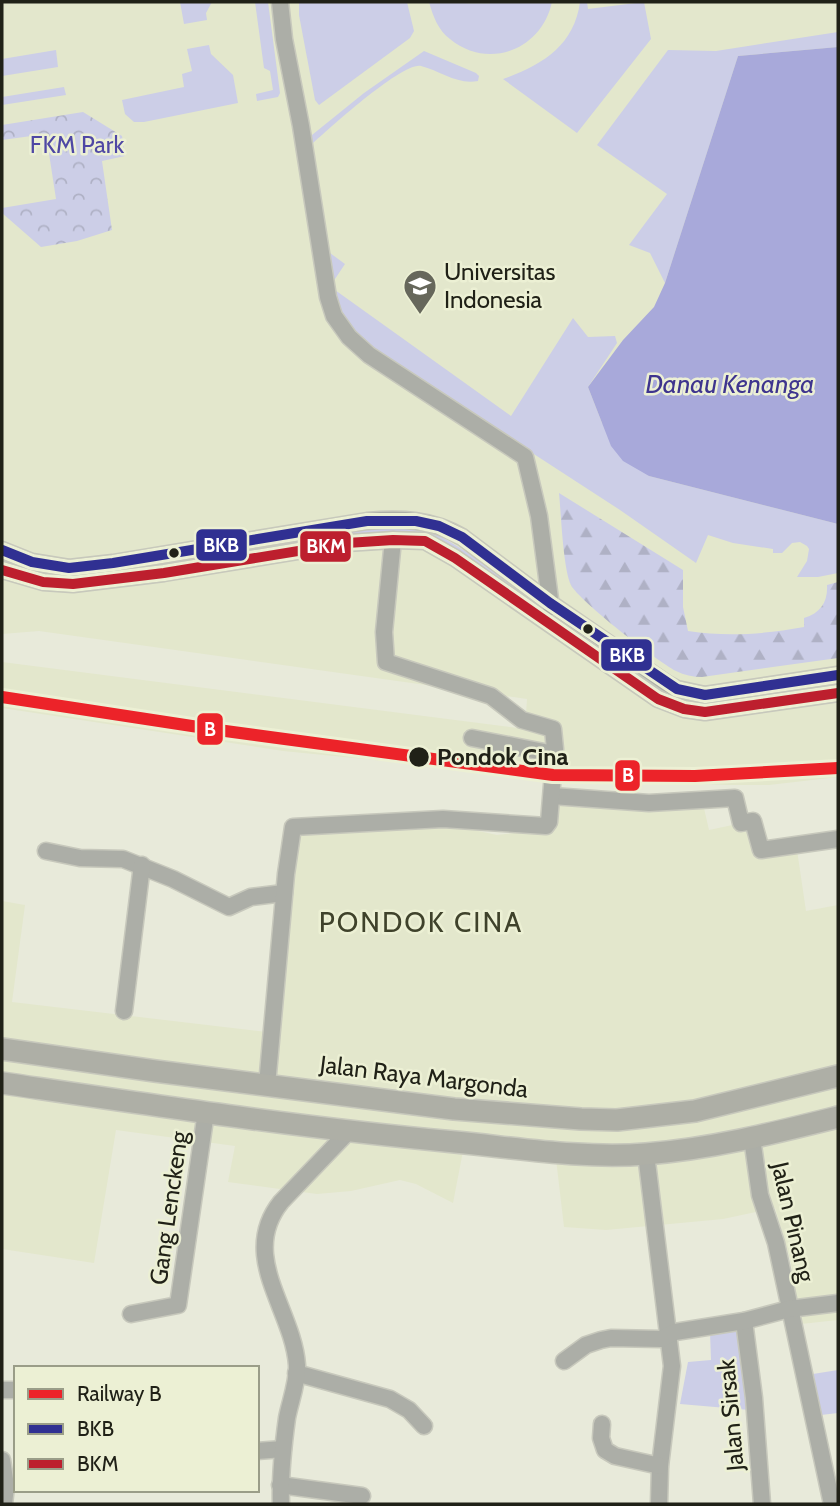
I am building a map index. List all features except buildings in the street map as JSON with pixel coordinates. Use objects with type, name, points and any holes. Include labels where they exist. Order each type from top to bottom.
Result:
[{"type":"main road","name":"Jalan Raya Margonda","points":[[2,1049],[466,1111],[581,1119],[617,1120],[714,1107],[838,1076]]},
{"type":"main road","points":[[2,1083],[348,1132],[563,1152],[646,1154],[701,1148],[838,1116]]},
{"type":"street","points":[[280,2],[323,268],[334,316],[349,337],[369,355],[525,457],[539,516],[552,627]]},
{"type":"street","points":[[2,570],[27,579],[56,584],[130,569],[164,554],[368,521],[420,521],[448,529],[461,537],[550,603],[666,683],[690,692],[705,695],[727,693],[838,675]]},
{"type":"street","points":[[267,1085],[291,830],[298,825],[443,819],[546,826],[549,822],[554,754],[552,729],[522,720],[491,696],[386,662],[384,632],[393,540]]},
{"type":"street","points":[[2,550],[32,562],[69,568],[179,571],[347,543],[425,541],[658,699],[684,709],[705,712],[838,693]]},
{"type":"street","points":[[164,554],[165,563],[177,561],[179,571]]},
{"type":"street","points":[[472,738],[554,754]]},
{"type":"street","points":[[552,796],[649,803],[735,798],[741,822],[753,821],[761,850],[838,839]]},
{"type":"street","points":[[46,851],[80,858],[123,859],[142,865],[229,907],[251,897],[284,893]]},
{"type":"street","points":[[124,1011],[142,865]]},
{"type":"street","name":"Gang Lenckeng","points":[[131,1314],[178,1305],[206,1112]]},
{"type":"street","points":[[281,1504],[283,1449],[296,1373],[293,1346],[268,1272],[265,1232],[272,1213],[281,1202],[348,1132]]},
{"type":"street","name":"Jalan Pinang","points":[[752,1138],[760,1195],[774,1236],[789,1309],[838,1303]]},
{"type":"street","points":[[646,1154],[672,1377],[660,1466],[659,1504]]},
{"type":"street","points":[[564,1361],[586,1345],[601,1340],[661,1339],[675,1332],[744,1321],[789,1309],[832,1504]]},
{"type":"street","name":"Jalan Sirsak","points":[[744,1321],[754,1398],[762,1504]]},
{"type":"street","points":[[296,1373],[390,1399],[409,1410],[424,1426]]},
{"type":"street","points":[[602,1424],[604,1450],[615,1456],[660,1466]]},
{"type":"street","points":[[259,1451],[283,1449]]},
{"type":"street","points":[[2,1460],[11,1485],[4,1504]]},
{"type":"street","points":[[280,1485],[362,1496]]},
{"type":"shaded area","name":"Universitas Indonesia","points":[[2,2],[838,2],[838,777],[769,785],[558,778],[283,751],[2,708],[2,662],[525,729],[527,699],[39,631],[2,634]]},
{"type":"shaded area","points":[[555,799],[703,804],[709,830],[756,820],[763,853],[797,850],[806,911],[838,905],[838,1320],[801,1324],[790,1259],[775,1208],[723,1219],[606,1230],[564,1227],[556,1159],[463,1151],[453,1203],[416,1184],[400,1180],[351,1191],[317,1194],[228,1182],[235,1146],[116,1130],[94,1263],[2,1249],[2,901],[25,905],[12,1002],[275,1033],[293,833],[446,824],[497,835],[548,829]]},
{"type":"green space","points":[[180,2],[212,2],[206,13],[207,20],[184,24]]},
{"type":"green space","points":[[255,2],[268,2],[280,93],[278,97],[257,101],[256,94],[273,90],[270,71],[264,68]]},
{"type":"green space","points":[[299,2],[407,2],[414,31],[410,38],[319,105],[315,100]]},
{"type":"green space","points":[[429,2],[552,2],[546,18],[526,43],[497,54],[465,49],[450,39],[439,27]]},
{"type":"green space","points":[[580,2],[587,2],[588,9],[644,2],[651,39],[577,133],[503,79],[531,67],[554,52],[571,31]]},
{"type":"green space","points":[[838,32],[838,47],[738,56],[665,283],[650,253],[629,245],[667,194],[597,145],[668,50],[716,51]]},
{"type":"green space","points":[[209,45],[211,54],[233,75],[238,103],[144,122],[134,122],[125,114],[122,100],[184,87],[182,74],[192,71],[187,49]]},
{"type":"green space","points":[[56,50],[58,67],[2,76],[2,59]]},
{"type":"green space","points":[[424,51],[476,73],[479,76],[478,81],[463,81],[421,66],[412,68],[383,85],[312,144],[330,253],[345,264],[333,282],[335,290],[511,416],[573,318],[588,337],[615,336],[617,343],[588,387],[602,423],[649,476],[838,524],[838,573],[797,577],[807,561],[809,549],[800,542],[792,543],[782,553],[773,553],[773,549],[733,543],[708,535],[696,563],[620,510],[374,350],[354,334],[333,300],[311,145],[312,135],[364,93]]},
{"type":"green space","points":[[64,87],[66,95],[2,105],[2,97]]},
{"type":"green space","name":"FKM Park","points":[[83,112],[122,136],[125,156],[102,161],[112,230],[77,241],[41,247],[2,213],[2,208],[56,199],[46,134],[2,140],[2,125]]},
{"type":"green space","points":[[559,493],[683,570],[683,607],[688,631],[746,634],[804,627],[804,618],[822,606],[827,585],[838,582],[838,658],[702,677],[676,671],[619,630],[588,604],[571,585],[564,554]]},
{"type":"green space","points":[[417,527],[438,535],[466,552],[533,600],[546,610],[547,614],[429,536],[136,570],[136,566],[352,529]]},
{"type":"green space","points":[[738,1329],[750,1410],[680,1404],[688,1362],[711,1360],[710,1332]]},
{"type":"green space","points":[[838,1370],[838,1413],[821,1415],[813,1374]]},
{"type":"water","name":"Danau Kenanga","points":[[838,47],[838,524],[649,476],[623,461],[611,446],[588,387],[623,340],[654,307],[665,283],[738,56]]},
{"type":"rail line","name":"B","points":[[2,697],[218,730],[553,775],[695,776],[838,768]]},
{"type":"transit line","name":"BKB","points":[[2,550],[32,562],[69,568],[367,521],[416,521],[439,526],[462,537],[550,603],[677,689],[705,695],[838,675]]},
{"type":"transit line","name":"BKM","points":[[2,570],[43,582],[73,584],[164,573],[347,543],[425,541],[455,558],[658,699],[684,709],[705,712],[838,693]]},
{"type":"place","name":"Universitas Indonesia","points":[[420,316]]},
{"type":"place","name":"Pondok Cina","points":[[419,757]]},
{"type":"district","name":"PONDOK CINA","points":[[421,922]]}]
